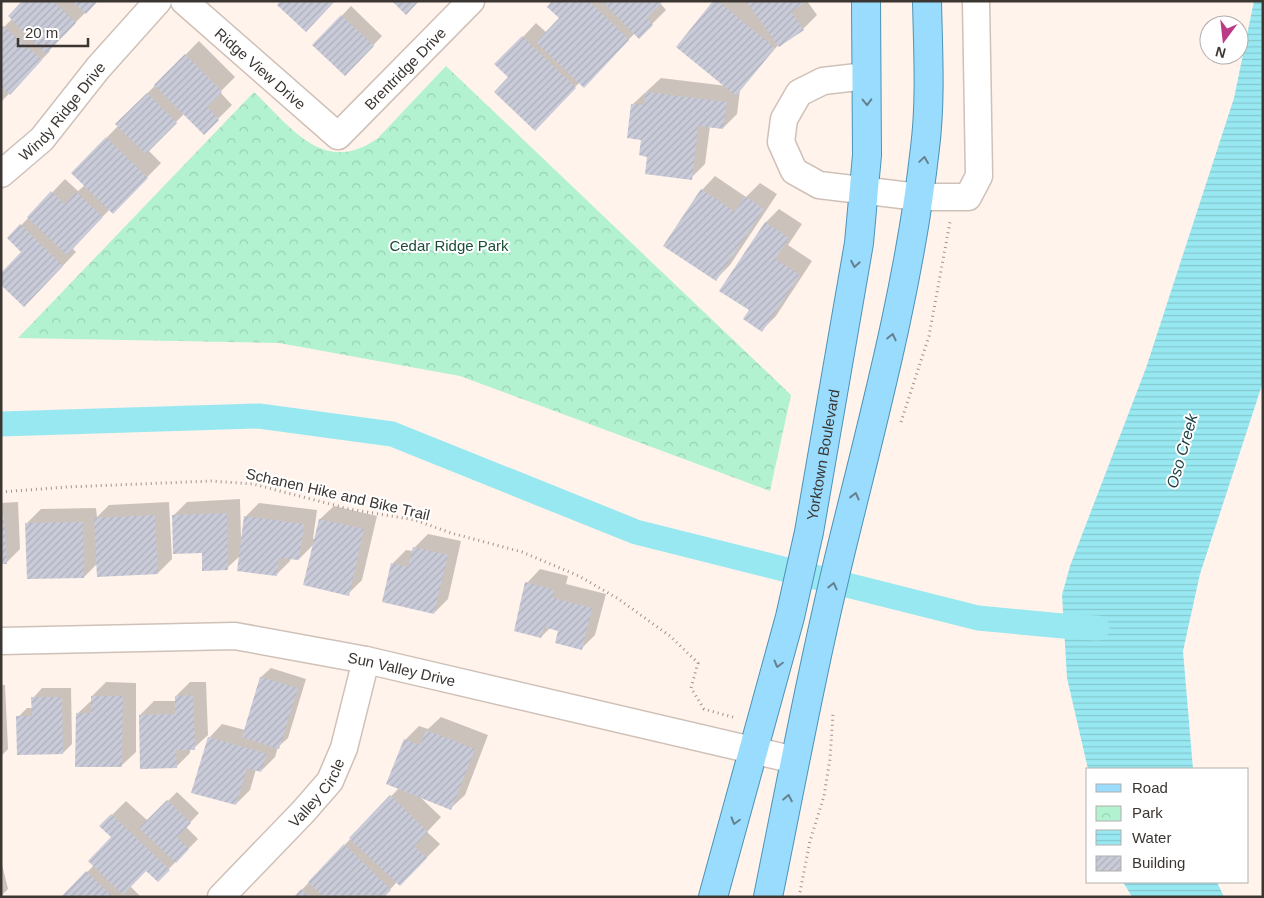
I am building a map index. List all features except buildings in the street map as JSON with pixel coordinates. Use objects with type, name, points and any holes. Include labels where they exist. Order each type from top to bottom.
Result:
[{"type":"main road","name":"Yorktown Boulevard","points":[[713,897],[790,617],[809,532],[859,243],[867,155],[866,1]]},
{"type":"main road","points":[[768,897],[823,629],[902,296],[926,146],[929,81],[927,1]]},
{"type":"street","name":"Windy Ridge Drive","points":[[1,174],[42,139],[98,68],[158,1]]},
{"type":"street","name":"Ridge View Drive","points":[[184,1],[338,136]]},
{"type":"street","name":"Brentridge Drive","points":[[338,136],[471,1]]},
{"type":"street","points":[[866,76],[823,81],[798,92],[784,119],[781,142],[794,170],[819,186],[918,198],[968,197],[979,176],[976,1]]},
{"type":"street","name":"Sun Valley Drive","points":[[1,641],[235,636],[366,660],[795,760]]},
{"type":"street","name":"Valley Circle","points":[[221,897],[303,812],[330,781],[344,748],[366,660]]},
{"type":"path","name":"Schanen Hike and Bike Trail","points":[[1,492],[67,486],[211,481],[253,484],[349,509],[415,520],[451,533],[522,552],[579,576],[617,598],[670,636],[698,663],[692,688],[704,709],[737,718]]},
{"type":"path","points":[[799,897],[808,850],[824,796],[830,759],[833,712]]},
{"type":"green space","name":"Cedar Ridge Park","points":[[446,66],[791,395],[770,491],[460,376],[279,343],[18,338],[254,92],[295,132],[310,143],[325,150],[341,152],[359,149],[378,138]]},
{"type":"water","name":"Oso Creek","points":[[1254,1],[1263,1],[1263,382],[1200,574],[1183,651],[1193,768],[1088,768],[1067,678],[1062,595],[1070,566],[1146,368],[1234,98],[1241,65],[1249,65],[1249,25]]},
{"type":"water","points":[[1124,883],[1217,883],[1224,897],[1132,897]]},
{"type":"waterway","points":[[1,424],[259,416],[392,434],[636,532],[978,618],[1097,628]]}]
